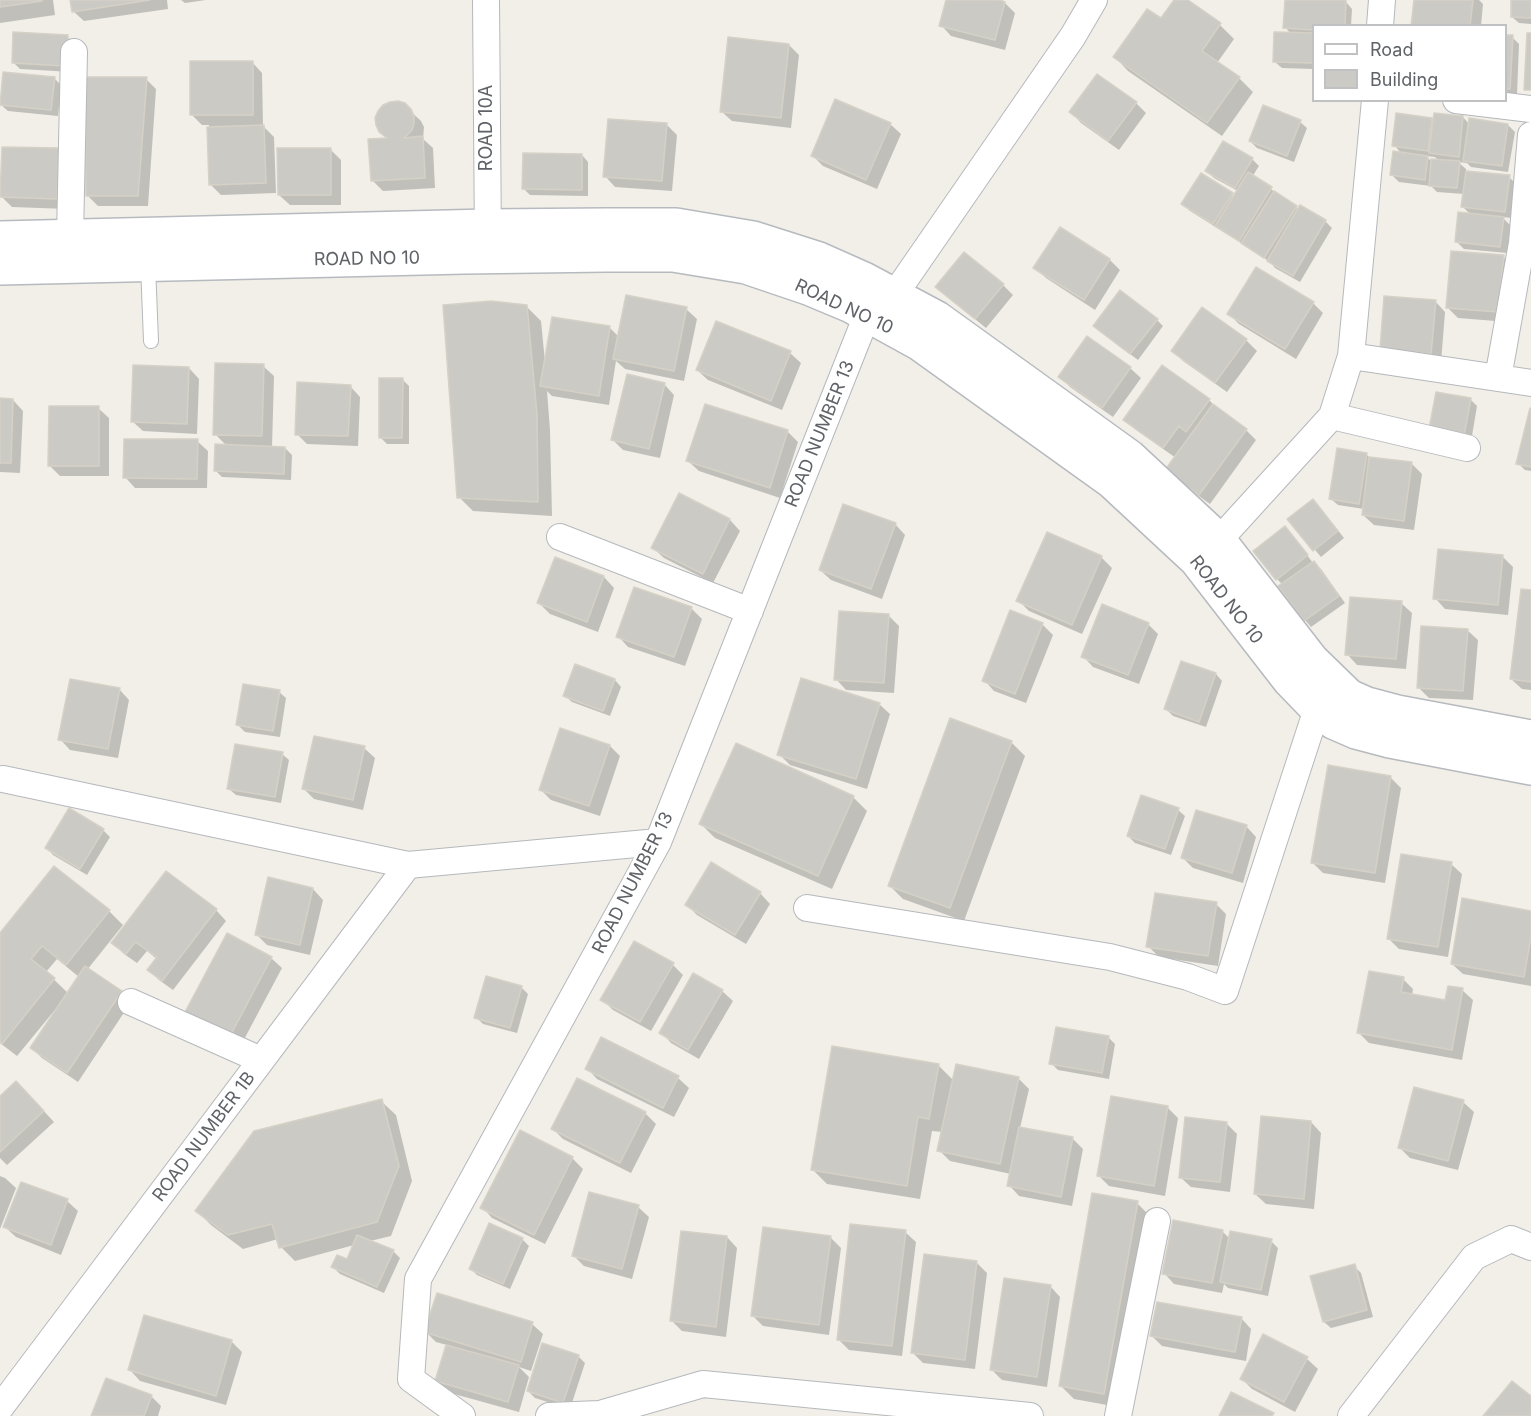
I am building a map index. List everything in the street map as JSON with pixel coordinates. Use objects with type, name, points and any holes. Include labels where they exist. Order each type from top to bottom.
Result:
[{"type":"main road","name":"ROAD NO 10","points":[[0,268],[148,265],[676,225],[753,238],[819,259],[895,294],[937,318],[1130,457],[1219,540],[1312,660],[1349,696],[1366,704],[1397,712],[1531,737]]},
{"type":"main road","name":"ROAD NO 10","points":[[0,238],[70,236],[488,241],[673,255],[746,267],[808,288],[851,306],[920,344],[1111,481],[1196,560],[1288,680],[1333,722],[1356,732],[1390,741],[1531,768]]},
{"type":"street","name":"ROAD 10A","points":[[486,0],[488,241]]},
{"type":"street","points":[[895,294],[1073,36],[1094,0]]},
{"type":"street","points":[[1380,24],[1382,0]]},
{"type":"street","points":[[70,236],[74,52]]},
{"type":"street","points":[[1219,540],[1332,416],[1351,356],[1375,102]]},
{"type":"street","points":[[1473,102],[1531,109]]},
{"type":"street","points":[[1498,378],[1527,244],[1531,135]]},
{"type":"street","name":"ROAD NUMBER 13","points":[[462,1416],[411,1379],[418,1279],[658,842],[867,315]]},
{"type":"street","points":[[1351,356],[1531,383]]},
{"type":"street","points":[[1332,416],[1467,448]]},
{"type":"street","points":[[560,537],[750,610]]},
{"type":"street","points":[[807,908],[1110,957],[1188,977],[1225,991],[1317,709]]},
{"type":"street","points":[[3,779],[408,865],[658,842]]},
{"type":"street","name":"ROAD NUMBER 1B","points":[[2,1403],[408,865]]},
{"type":"street","points":[[131,1002],[261,1060]]},
{"type":"street","points":[[1118,1416],[1157,1221]]},
{"type":"street","points":[[1351,1416],[1474,1257],[1511,1239],[1531,1247]]},
{"type":"street","points":[[549,1416],[600,1414],[703,1384],[1030,1416]]},
{"type":"lane","points":[[148,265],[151,340]]},
{"type":"building","points":[[0,0],[42,0],[42,1],[0,7]]},
{"type":"building","points":[[70,0],[150,0],[72,12]]},
{"type":"building","points":[[946,0],[1000,0],[1005,2],[995,40],[939,26]]},
{"type":"building","points":[[1174,0],[1188,0],[1221,23],[1202,51],[1240,77],[1207,123],[1113,57],[1147,9],[1161,18]]},
{"type":"building","points":[[1285,0],[1346,0],[1345,24],[1312,24],[1312,30],[1283,28]]},
{"type":"building","points":[[1414,0],[1473,0],[1470,24],[1411,24]]},
{"type":"building","points":[[1511,0],[1531,0],[1531,18],[1511,17]]},
{"type":"building","points":[[13,32],[68,35],[66,66],[12,63]]},
{"type":"building","points":[[1274,32],[1312,33],[1312,63],[1273,62]]},
{"type":"building","points":[[1527,33],[1531,33],[1531,90],[1524,90]]},
{"type":"building","points":[[1507,35],[1513,35],[1510,89],[1507,89]]},
{"type":"building","points":[[728,37],[789,44],[781,118],[720,112]]},
{"type":"building","points":[[190,61],[253,61],[253,115],[190,115]]},
{"type":"building","points":[[3,72],[55,77],[51,110],[0,105]]},
{"type":"building","points":[[1097,74],[1137,102],[1108,141],[1069,112]]},
{"type":"building","points":[[85,77],[147,77],[138,196],[86,196]]},
{"type":"building","points":[[835,99],[891,123],[866,180],[811,156]]},
{"type":"building","points":[[398,101],[405,103],[414,116],[412,130],[404,138],[423,136],[425,178],[371,181],[368,139],[387,138],[379,132],[375,118],[383,105]]},
{"type":"building","points":[[1263,105],[1301,120],[1287,156],[1249,141]]},
{"type":"building","points":[[1396,113],[1432,118],[1428,151],[1392,146]]},
{"type":"building","points":[[1434,113],[1463,116],[1459,157],[1429,153]]},
{"type":"building","points":[[1469,118],[1508,124],[1502,166],[1463,161]]},
{"type":"building","points":[[608,119],[667,123],[662,181],[603,177]]},
{"type":"building","points":[[264,125],[266,183],[209,185],[207,127]]},
{"type":"building","points":[[1223,141],[1253,158],[1235,188],[1205,171]]},
{"type":"building","points":[[2,147],[59,148],[57,199],[0,197]]},
{"type":"building","points":[[277,148],[331,148],[331,195],[278,195]]},
{"type":"building","points":[[1393,151],[1428,156],[1425,180],[1390,175]]},
{"type":"building","points":[[523,153],[582,154],[582,190],[522,189]]},
{"type":"building","points":[[1431,159],[1460,161],[1457,188],[1429,186]]},
{"type":"building","points":[[1466,171],[1510,175],[1505,212],[1461,207]]},
{"type":"building","points":[[1248,172],[1272,187],[1239,241],[1215,226]]},
{"type":"building","points":[[1201,173],[1233,193],[1213,224],[1181,204]]},
{"type":"building","points":[[1274,191],[1297,206],[1264,258],[1241,243]]},
{"type":"building","points":[[1300,205],[1326,220],[1293,276],[1267,261]]},
{"type":"building","points":[[1458,212],[1504,217],[1500,247],[1455,242]]},
{"type":"building","points":[[1060,227],[1110,259],[1084,300],[1033,268]]},
{"type":"building","points":[[1451,251],[1504,255],[1498,312],[1446,308]]},
{"type":"building","points":[[964,252],[1004,284],[975,319],[935,287]]},
{"type":"building","points":[[1256,267],[1314,302],[1285,349],[1227,314]]},
{"type":"building","points":[[1120,290],[1158,319],[1130,354],[1093,326]]},
{"type":"building","points":[[626,295],[687,307],[674,371],[613,359]]},
{"type":"building","points":[[1384,296],[1436,300],[1431,354],[1380,349]]},
{"type":"building","points":[[491,301],[527,305],[537,415],[538,502],[457,498],[443,305]]},
{"type":"building","points":[[1202,307],[1247,339],[1215,383],[1171,351]]},
{"type":"building","points":[[552,317],[610,326],[599,396],[540,386]]},
{"type":"building","points":[[716,321],[791,351],[771,401],[696,370]]},
{"type":"building","points":[[1087,336],[1131,367],[1102,408],[1058,377]]},
{"type":"building","points":[[215,363],[264,364],[262,436],[213,435]]},
{"type":"building","points":[[133,365],[189,367],[187,424],[131,422]]},
{"type":"building","points":[[1162,365],[1210,399],[1186,432],[1179,426],[1163,448],[1123,420]]},
{"type":"building","points":[[627,374],[665,383],[649,449],[611,440]]},
{"type":"building","points":[[379,378],[403,378],[402,438],[379,438]]},
{"type":"building","points":[[297,382],[351,385],[348,436],[295,435]]},
{"type":"building","points":[[1436,392],[1471,398],[1464,436],[1429,429]]},
{"type":"building","points":[[0,398],[13,399],[11,463],[0,463]]},
{"type":"building","points":[[705,404],[788,430],[770,488],[686,461]]},
{"type":"building","points":[[1213,404],[1247,429],[1199,495],[1165,470]]},
{"type":"building","points":[[49,406],[99,406],[99,466],[48,466]]},
{"type":"building","points":[[1531,409],[1531,467],[1516,464]]},
{"type":"building","points":[[124,439],[198,439],[197,479],[123,478]]},
{"type":"building","points":[[215,444],[285,447],[284,474],[214,471]]},
{"type":"building","points":[[1337,448],[1367,453],[1359,504],[1329,499]]},
{"type":"building","points":[[1369,457],[1412,462],[1404,521],[1362,515]]},
{"type":"building","points":[[679,493],[730,519],[703,574],[651,548]]},
{"type":"building","points":[[1313,499],[1338,531],[1313,551],[1287,519]]},
{"type":"building","points":[[843,504],[896,523],[871,589],[819,570]]},
{"type":"building","points":[[1285,526],[1308,555],[1276,580],[1253,551]]},
{"type":"building","points":[[1047,532],[1102,556],[1072,625],[1016,601]]},
{"type":"building","points":[[1438,549],[1503,555],[1498,605],[1433,599]]},
{"type":"building","points":[[555,557],[604,576],[587,622],[537,603]]},
{"type":"building","points":[[1314,561],[1339,596],[1304,621],[1278,586]]},
{"type":"building","points":[[634,587],[692,607],[674,657],[616,637]]},
{"type":"building","points":[[1521,589],[1531,590],[1531,682],[1510,679]]},
{"type":"building","points":[[1350,597],[1402,601],[1396,659],[1345,655]]},
{"type":"building","points":[[1102,604],[1149,623],[1128,675],[1081,657]]},
{"type":"building","points":[[1010,610],[1043,623],[1015,694],[982,681]]},
{"type":"building","points":[[839,611],[889,614],[884,683],[834,680]]},
{"type":"building","points":[[1421,626],[1468,629],[1463,691],[1417,688]]},
{"type":"building","points":[[1181,661],[1216,673],[1199,722],[1164,709]]},
{"type":"building","points":[[575,664],[615,679],[603,711],[563,696]]},
{"type":"building","points":[[801,678],[880,703],[856,779],[777,755]]},
{"type":"building","points":[[70,679],[120,688],[108,749],[58,740]]},
{"type":"building","points":[[243,684],[280,690],[273,731],[236,725]]},
{"type":"building","points":[[950,718],[1012,741],[950,908],[888,886]]},
{"type":"building","points":[[560,728],[610,745],[589,806],[539,790]]},
{"type":"building","points":[[314,736],[365,746],[353,800],[302,789]]},
{"type":"building","points":[[736,743],[854,796],[818,876],[699,824]]},
{"type":"building","points":[[235,744],[283,752],[275,797],[227,789]]},
{"type":"building","points":[[1328,765],[1391,776],[1375,873],[1311,863]]},
{"type":"building","points":[[1141,795],[1179,808],[1165,849],[1127,836]]},
{"type":"building","points":[[69,808],[104,829],[80,869],[45,848]]},
{"type":"building","points":[[1196,810],[1247,825],[1232,873],[1181,858]]},
{"type":"building","points":[[1401,854],[1452,862],[1438,947],[1387,939]]},
{"type":"building","points":[[711,862],[761,892],[735,935],[685,905]]},
{"type":"building","points":[[54,866],[110,910],[66,965],[42,946],[31,959],[55,978],[2,1044],[0,1042],[0,933]]},
{"type":"building","points":[[166,871],[217,909],[162,981],[147,970],[157,957],[135,942],[126,954],[111,943]]},
{"type":"building","points":[[268,877],[313,888],[300,945],[255,935]]},
{"type":"building","points":[[1155,893],[1217,902],[1208,956],[1146,947]]},
{"type":"building","points":[[1462,898],[1531,911],[1531,936],[1524,977],[1451,964]]},
{"type":"building","points":[[227,933],[272,957],[229,1038],[184,1014]]},
{"type":"building","points":[[634,941],[674,963],[640,1022],[600,1000]]},
{"type":"building","points":[[85,966],[122,991],[67,1073],[30,1048]]},
{"type":"building","points":[[1369,971],[1404,977],[1401,992],[1445,1000],[1448,986],[1463,988],[1452,1050],[1357,1033]]},
{"type":"building","points":[[693,973],[723,990],[688,1050],[659,1033]]},
{"type":"building","points":[[486,976],[522,986],[510,1028],[474,1018]]},
{"type":"building","points":[[1056,1027],[1109,1036],[1102,1073],[1049,1064]]},
{"type":"building","points":[[601,1037],[679,1076],[663,1108],[585,1069]]},
{"type":"building","points":[[832,1046],[939,1064],[929,1119],[918,1117],[907,1186],[811,1170]]},
{"type":"building","points":[[956,1064],[1019,1077],[1000,1164],[937,1151]]},
{"type":"building","points":[[577,1078],[646,1112],[620,1163],[551,1129]]},
{"type":"building","points":[[16,1081],[44,1111],[0,1152],[0,1096]]},
{"type":"building","points":[[1414,1087],[1464,1100],[1448,1161],[1398,1148]]},
{"type":"building","points":[[1111,1096],[1168,1106],[1154,1186],[1097,1176]]},
{"type":"building","points":[[382,1099],[399,1166],[377,1222],[279,1248],[272,1224],[228,1235],[195,1211],[254,1131]]},
{"type":"building","points":[[1261,1116],[1311,1121],[1304,1199],[1254,1194]]},
{"type":"building","points":[[1185,1117],[1227,1122],[1220,1182],[1179,1178]]},
{"type":"building","points":[[1019,1127],[1073,1137],[1061,1197],[1007,1186]]},
{"type":"building","points":[[520,1130],[573,1157],[534,1235],[480,1208]]},
{"type":"building","points":[[21,1182],[68,1199],[51,1245],[3,1227]]},
{"type":"building","points":[[589,1192],[639,1205],[622,1269],[572,1256]]},
{"type":"building","points":[[1092,1193],[1138,1201],[1104,1394],[1059,1386]]},
{"type":"building","points":[[1173,1220],[1223,1230],[1212,1283],[1162,1274]]},
{"type":"building","points":[[489,1223],[523,1238],[503,1284],[469,1269]]},
{"type":"building","points":[[850,1224],[906,1230],[892,1346],[837,1340]]},
{"type":"building","points":[[763,1227],[831,1236],[819,1325],[751,1316]]},
{"type":"building","points":[[681,1231],[727,1236],[716,1327],[670,1321]]},
{"type":"building","points":[[1230,1231],[1272,1239],[1261,1290],[1220,1282]]},
{"type":"building","points":[[357,1235],[394,1250],[377,1287],[331,1267],[337,1255],[347,1259]]},
{"type":"building","points":[[924,1254],[977,1261],[965,1360],[911,1353]]},
{"type":"building","points":[[1355,1264],[1367,1310],[1323,1322],[1310,1276]]},
{"type":"building","points":[[1004,1278],[1051,1285],[1037,1377],[990,1370]]},
{"type":"building","points":[[437,1293],[533,1322],[521,1362],[424,1332]]},
{"type":"building","points":[[1157,1302],[1242,1317],[1235,1352],[1150,1336]]},
{"type":"building","points":[[144,1315],[232,1340],[216,1396],[128,1370]]},
{"type":"building","points":[[1263,1334],[1308,1357],[1284,1402],[1240,1379]]},
{"type":"building","points":[[542,1343],[579,1355],[563,1403],[527,1391]]},
{"type":"building","points":[[446,1345],[519,1365],[508,1402],[435,1381]]},
{"type":"building","points":[[106,1378],[152,1395],[144,1416],[91,1416]]},
{"type":"building","points":[[1512,1381],[1531,1396],[1531,1416],[1483,1416]]},
{"type":"building","points":[[1231,1392],[1274,1413],[1272,1416],[1219,1416]]}]
